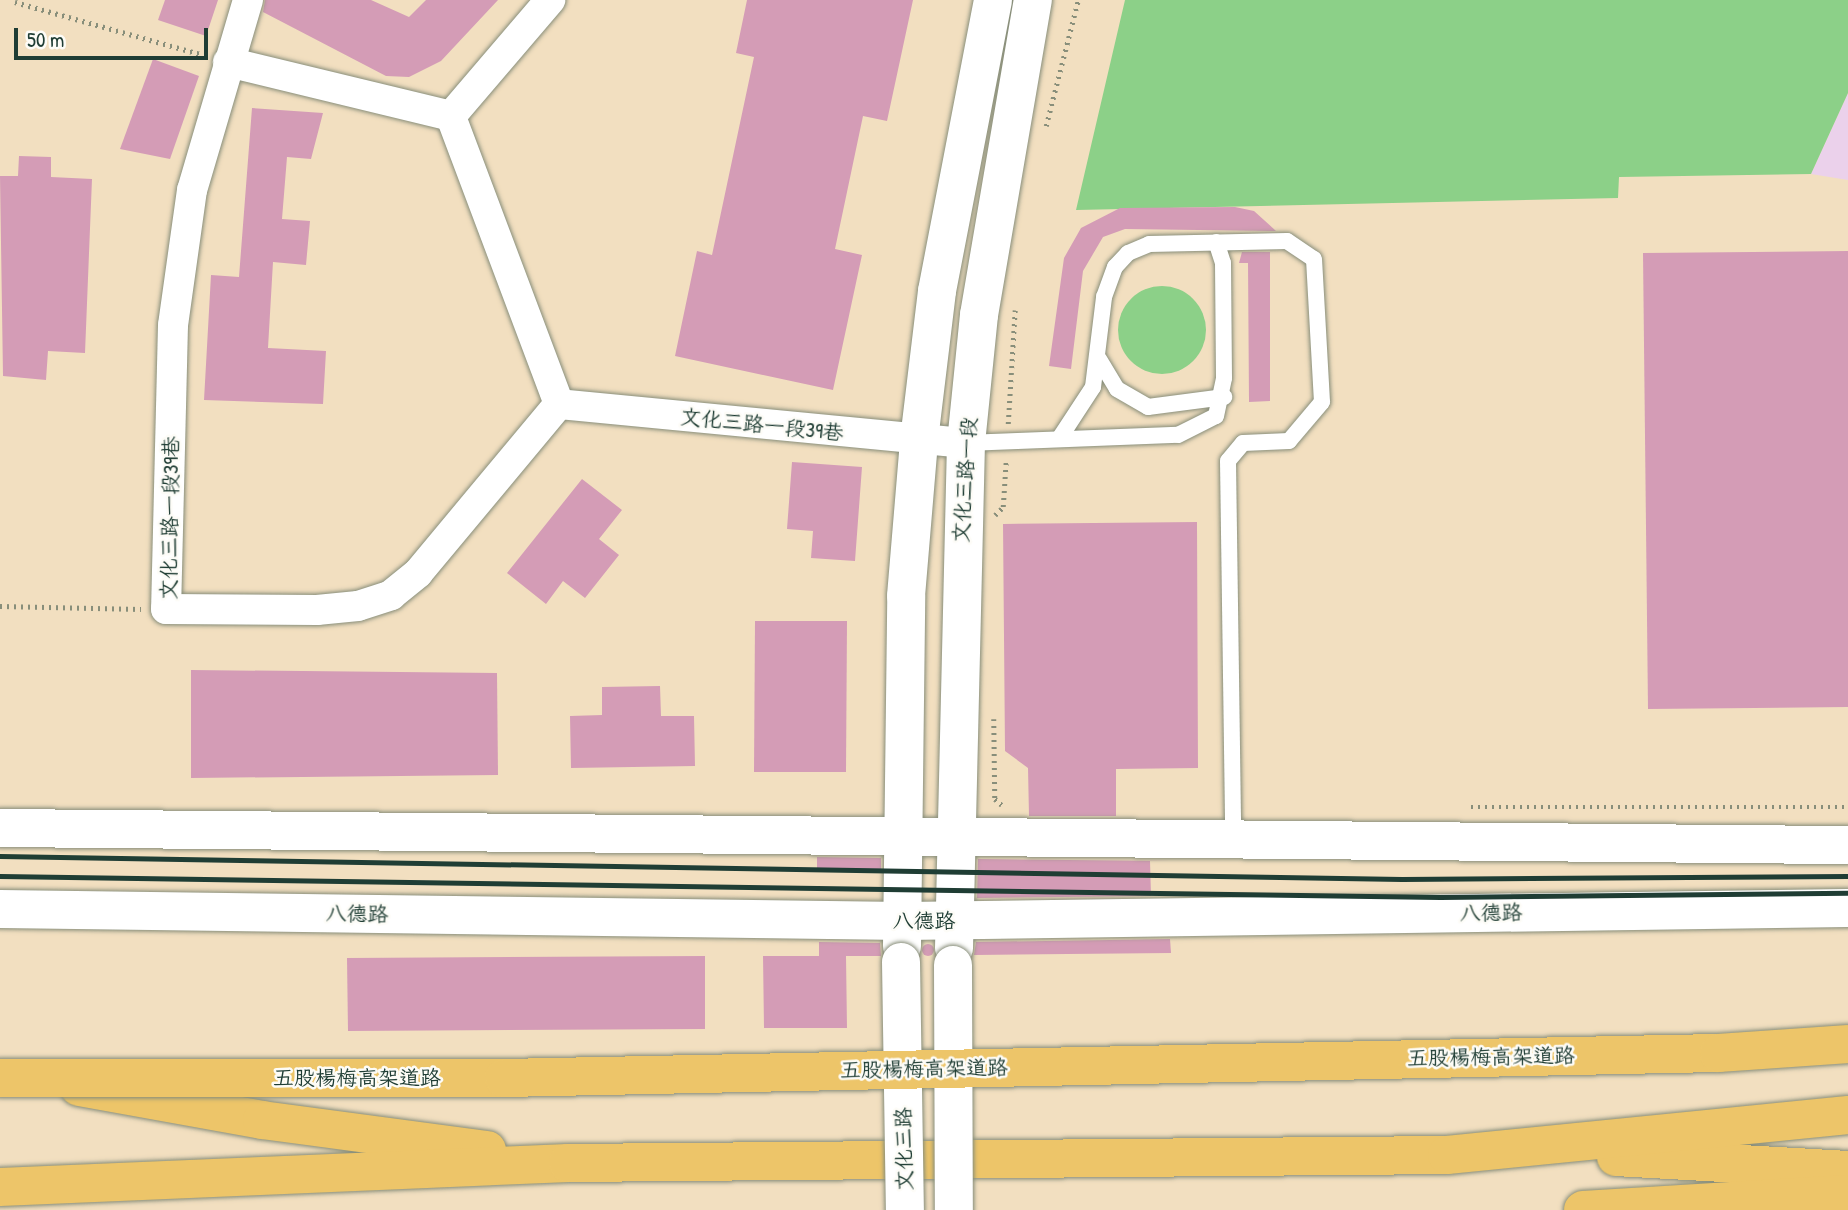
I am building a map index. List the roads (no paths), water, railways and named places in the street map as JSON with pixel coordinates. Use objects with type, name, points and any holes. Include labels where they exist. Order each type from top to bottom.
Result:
[{"type":"highway","name":"五股楊梅高架道路","points":[[0,1078],[504,1078],[1719,1053],[1848,1044]]},
{"type":"highway","points":[[0,1069],[262,1120],[568,1163]]},
{"type":"highway","points":[[0,1187],[568,1163],[1527,1149],[1848,1115]]},
{"type":"highway","points":[[1527,1149],[1769,1170],[1848,1170]]},
{"type":"highway","points":[[1583,1210],[1848,1194]]},
{"type":"street","name":"文化三路一段39巷","points":[[248,0],[192,190],[173,325],[166,609],[317,610],[358,606],[391,595],[418,573],[559,404],[966,443]]},
{"type":"street","points":[[451,116],[550,0]]},
{"type":"street","points":[[904,921],[906,596],[919,440],[937,291],[993,0]]},
{"type":"street","name":"文化三路一段","points":[[954,1210],[955,837],[966,443],[979,315],[1033,0]]},
{"type":"street","points":[[228,62],[451,116]]},
{"type":"street","points":[[451,116],[559,404]]},
{"type":"street","points":[[0,828],[1848,845]]},
{"type":"street","name":"八德路","points":[[0,909],[955,921],[1848,908]]},
{"type":"street","name":"文化三路","points":[[904,921],[901,962],[905,1210]]},
{"type":"lane","points":[[1059,439],[1082,411],[1099,359],[1104,297],[1115,267],[1128,253],[1149,244],[1287,241],[1314,259],[1319,278],[1322,402],[1289,442],[1243,443],[1228,461],[1233,839]]},
{"type":"lane","points":[[966,443],[1197,431],[1216,416],[1224,397],[1223,262],[1216,242]]},
{"type":"lane","points":[[1099,359],[1117,389],[1148,407],[1224,397]]},
{"type":"railway","points":[[0,856],[1402,879],[1848,876]]},
{"type":"railway","points":[[0,876],[1440,897],[1848,893]]}]
